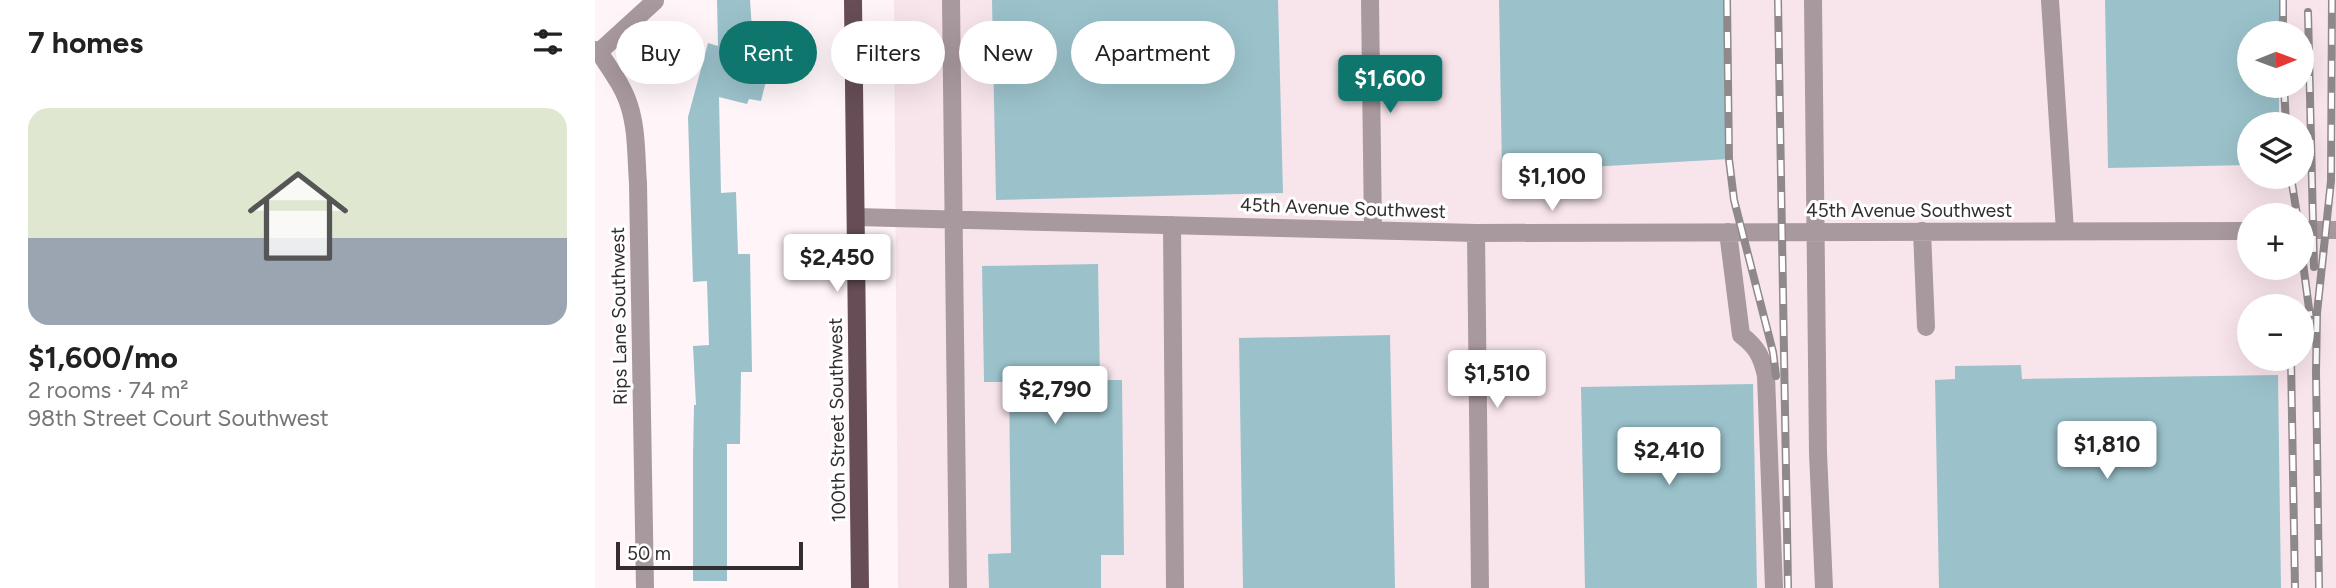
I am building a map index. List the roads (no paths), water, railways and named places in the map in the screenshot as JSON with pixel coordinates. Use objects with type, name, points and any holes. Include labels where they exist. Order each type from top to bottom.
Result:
[{"type":"main road","name":"100th Street Southwest","points":[[853,0],[860,588]]},
{"type":"street","points":[[951,0],[958,588]]},
{"type":"street","points":[[1370,0],[1373,230]]},
{"type":"street","points":[[1813,0],[1818,453],[1823,588]]},
{"type":"street","points":[[2050,0],[2065,231]]},
{"type":"street","name":"Rips Lane Southwest","points":[[645,588],[638,183],[633,118],[628,102],[597,51],[655,1]]},
{"type":"street","name":"45th Avenue Southwest","points":[[856,217],[1476,233],[2237,230]]},
{"type":"street","points":[[1172,225],[1175,588]]},
{"type":"street","points":[[2314,230],[2336,230]]},
{"type":"street","points":[[1922,231],[1926,327]]},
{"type":"street","points":[[1728,232],[1741,335],[1753,344],[1762,356],[1766,376],[1774,588]]},
{"type":"street","points":[[1476,233],[1481,588]]},
{"type":"railway","points":[[1727,0],[1729,159],[1734,200],[1773,352],[1776,376]]},
{"type":"railway","points":[[1778,0],[1788,588]]},
{"type":"railway","points":[[2283,0],[2283,21]]},
{"type":"railway","points":[[2319,588],[2317,313],[2331,181],[2332,0]]},
{"type":"railway","points":[[2308,12],[2312,203]]},
{"type":"railway","points":[[2285,98],[2285,112]]},
{"type":"railway","points":[[2293,189],[2295,203]]},
{"type":"railway","points":[[2305,280],[2307,294]]},
{"type":"railway","points":[[2291,371],[2295,588]]}]
